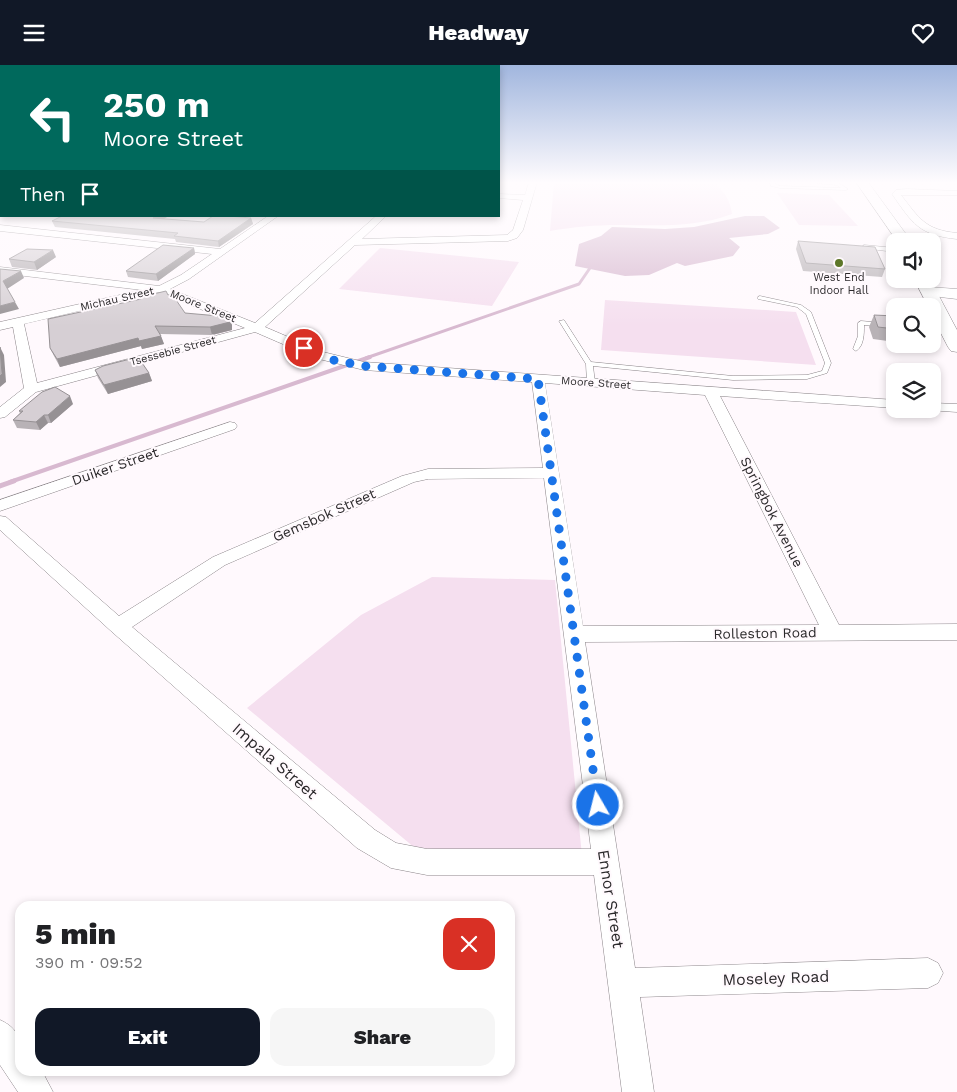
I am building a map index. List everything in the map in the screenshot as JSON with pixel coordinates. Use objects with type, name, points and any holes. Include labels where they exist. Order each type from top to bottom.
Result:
[{"type":"main road","points":[[926,288],[945,330],[957,347]]},
{"type":"main road","points":[[936,288],[957,294]]},
{"type":"street","points":[[18,230],[222,252]]},
{"type":"street","name":"Michau Street","points":[[0,326],[161,289],[185,277],[254,230]]},
{"type":"street","points":[[256,328],[368,230]]},
{"type":"street","points":[[355,242],[508,238],[514,236],[518,230]]},
{"type":"street","points":[[927,230],[935,234],[957,236]]},
{"type":"street","points":[[0,271],[161,289]]},
{"type":"street","name":"Moore Street","points":[[161,289],[320,355],[350,364],[886,403]]},
{"type":"street","points":[[0,414],[30,389],[18,322]]},
{"type":"street","name":"Tsessebie Street","points":[[30,389],[256,328]]},
{"type":"street","name":"Ennor Street","points":[[538,379],[638,1092]]},
{"type":"street","name":"Springbok Avenue","points":[[711,392],[833,632]]},
{"type":"street","points":[[941,407],[957,408]]},
{"type":"street","name":"Duiker Street","points":[[0,506],[230,425]]},
{"type":"street","name":"Gemsbok Street","points":[[118,626],[219,561],[413,477],[428,474],[551,473]]},
{"type":"street","name":"Impala Street","points":[[0,521],[118,626],[366,839],[391,855],[427,862],[605,861]]},
{"type":"street","name":"Rolleston Road","points":[[574,634],[957,632]]},
{"type":"street","name":"Moseley Road","points":[[624,983],[928,973]]},
{"type":"street","points":[[0,1036],[15,1059]]},
{"type":"street","points":[[26,1076],[36,1092]]},
{"type":"lane","points":[[856,247],[886,249]]},
{"type":"lane","points":[[589,364],[733,378],[807,377],[825,372],[828,363],[808,313],[799,306],[760,299]]},
{"type":"lane","points":[[562,321],[589,364],[591,383]]},
{"type":"lane","points":[[856,349],[861,336],[861,323],[886,325]]},
{"type":"shaded area","points":[[608,230],[776,230],[768,234],[729,238],[740,247],[733,256],[685,266],[677,263],[649,275],[625,276],[575,266],[579,244],[601,236]]},
{"type":"shaded area","points":[[380,248],[519,262],[492,306],[339,289]]},
{"type":"shaded area","points":[[605,300],[796,312],[816,365],[601,350]]},
{"type":"shaded area","points":[[432,577],[555,580],[582,856],[415,848],[247,708],[361,615]]},
{"type":"building","points":[[146,230],[234,230],[218,241],[174,236],[178,233]]},
{"type":"building","points":[[798,241],[875,247],[885,269],[806,263]]},
{"type":"building","points":[[163,245],[194,248],[156,274],[126,271]]},
{"type":"building","points":[[27,249],[53,250],[34,262],[9,259]]},
{"type":"building","points":[[0,269],[21,271],[3,281],[15,302],[0,306]]},
{"type":"building","points":[[166,291],[168,295],[172,294],[185,313],[230,317],[230,322],[210,327],[155,326],[161,336],[139,341],[138,338],[57,359],[50,348],[48,319],[141,299],[141,297]]},
{"type":"building","points":[[874,315],[886,316],[886,328],[878,327]]},
{"type":"building","points":[[0,347],[2,374],[0,376]]},
{"type":"building","points":[[138,357],[149,373],[104,385],[95,370],[103,366]]},
{"type":"building","points":[[55,387],[70,396],[48,415],[44,415],[36,422],[13,420],[23,411],[19,411],[42,392]]},
{"type":"waterway","points":[[366,358],[579,284],[590,268]]},
{"type":"waterway","points":[[10,482],[370,357]]},
{"type":"waterway","points":[[0,486],[14,481]]},
{"type":"place","name":"West End Indoor Hall","points":[[839,263]]},
{"type":"route","points":[[304,348],[333,360],[364,366],[538,379],[598,805]]}]
